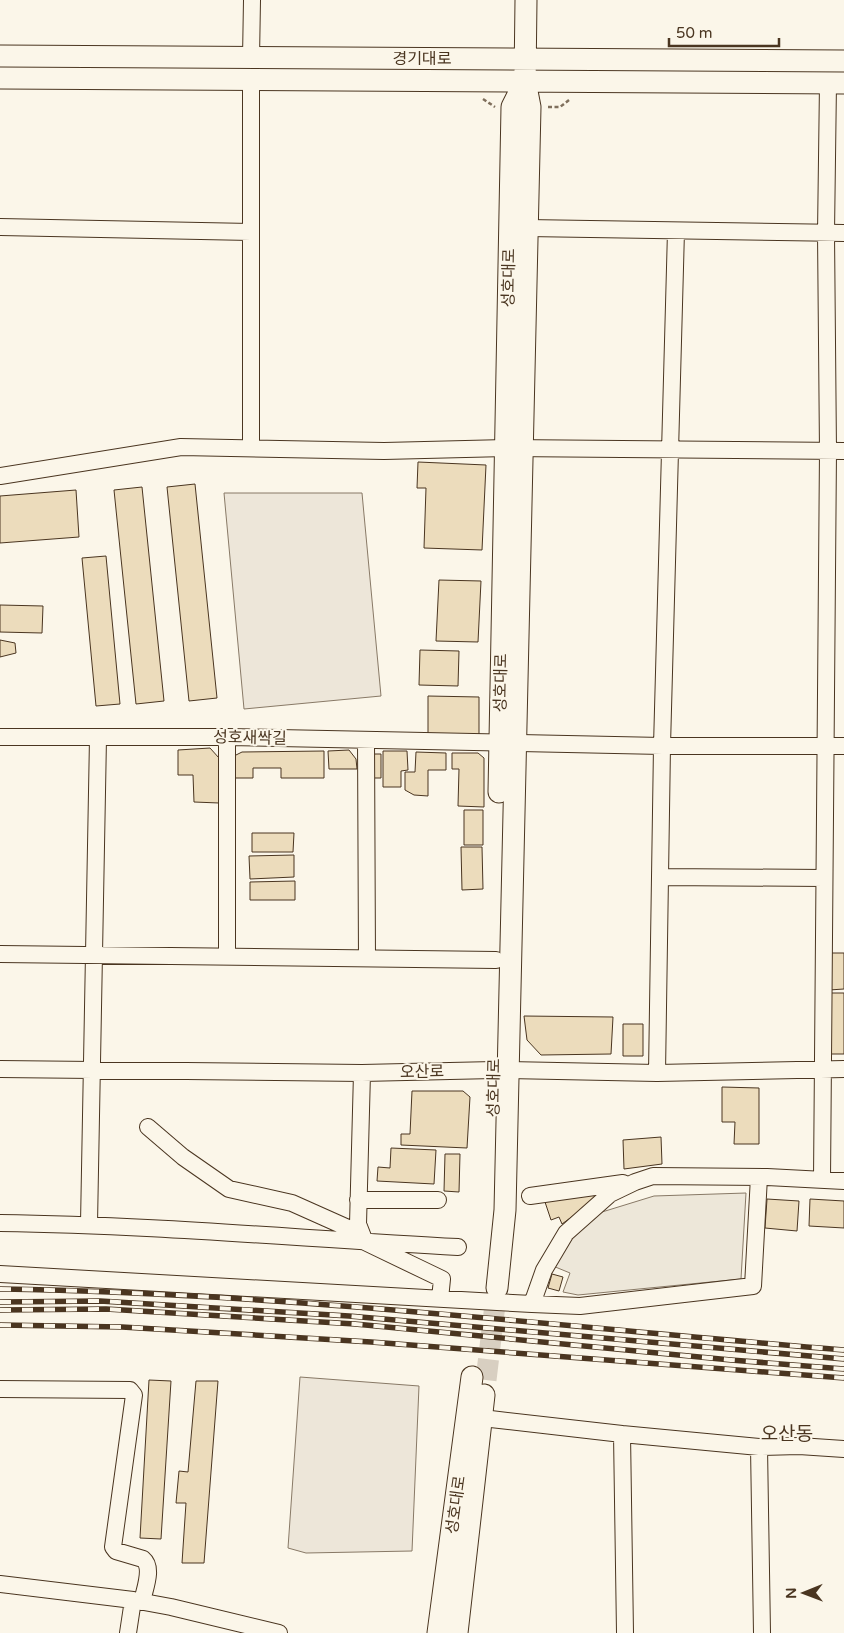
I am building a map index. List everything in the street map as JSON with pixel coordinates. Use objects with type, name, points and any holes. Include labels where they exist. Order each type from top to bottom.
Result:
[{"type":"main road","name":"성호대로","points":[[514,448],[527,228],[530,107],[526,70],[526,0]]},
{"type":"main road","name":"경기대로","points":[[0,56],[251,58],[836,83]]},
{"type":"main road","name":"경기대로","points":[[0,78],[251,79],[844,61]]},
{"type":"main road","name":"성호대로","points":[[490,1288],[491,1211],[501,1070],[514,448],[512,107],[526,70]]},
{"type":"main road","name":"성호대로","points":[[501,1070],[496,960],[508,742]]},
{"type":"main road","name":"성호대로","points":[[438,1633],[479,1378],[482,1418],[457,1633]]},
{"type":"street","points":[[251,58],[252,0]]},
{"type":"street","points":[[251,79],[251,448]]},
{"type":"street","points":[[822,1180],[825,746],[836,451],[826,233],[836,83]]},
{"type":"street","points":[[0,227],[251,232]]},
{"type":"street","points":[[527,228],[844,233]]},
{"type":"street","points":[[657,1073],[662,746],[676,231]]},
{"type":"street","points":[[0,476],[181,447],[384,451],[514,448],[836,451]]},
{"type":"street","name":"성호새싹길","points":[[0,737],[227,737],[662,746],[844,746]]},
{"type":"street","points":[[227,737],[227,957]]},
{"type":"street","points":[[89,1224],[98,738]]},
{"type":"street","points":[[366,740],[367,958]]},
{"type":"street","points":[[660,877],[824,878]]},
{"type":"street","points":[[0,954],[496,960]]},
{"type":"street","name":"오산로","points":[[0,1069],[362,1073],[501,1070],[657,1073],[844,1069]]},
{"type":"street","points":[[362,1073],[358,1224],[365,1242]]},
{"type":"street","points":[[148,1127],[183,1157],[229,1188],[292,1202],[348,1228],[365,1242],[442,1279],[440,1299]]},
{"type":"street","points":[[532,1304],[544,1270],[566,1233],[610,1194],[635,1182],[653,1176],[758,1177],[844,1181]]},
{"type":"street","points":[[0,1274],[580,1306],[753,1286],[758,1177]]},
{"type":"street","points":[[530,1196],[635,1182]]},
{"type":"street","points":[[358,1200],[438,1200]]},
{"type":"street","points":[[0,1223],[89,1224],[458,1247]]},
{"type":"street","points":[[0,1389],[130,1390],[134,1395],[113,1547],[116,1551],[143,1559],[148,1566],[147,1576],[137,1601],[128,1633]]},
{"type":"street","points":[[482,1418],[759,1447],[799,1446],[844,1449]]},
{"type":"street","points":[[622,1434],[625,1633]]},
{"type":"street","points":[[759,1447],[762,1633]]},
{"type":"street","points":[[0,1584],[137,1601],[279,1633]]},
{"type":"shaded area","points":[[224,493],[362,493],[381,696],[244,709]]},
{"type":"shaded area","points":[[746,1193],[741,1279],[578,1295],[563,1292],[570,1273],[553,1266],[589,1216],[654,1196]]},
{"type":"shaded area","points":[[300,1377],[419,1386],[412,1551],[306,1553],[288,1548]]},
{"type":"building","points":[[418,462],[486,465],[482,550],[424,548],[426,488],[417,488]]},
{"type":"building","points":[[195,484],[217,698],[189,701],[167,487]]},
{"type":"building","points":[[142,487],[164,701],[136,704],[114,490]]},
{"type":"building","points":[[76,490],[79,537],[0,543],[0,496]]},
{"type":"building","points":[[106,556],[120,704],[96,706],[82,558]]},
{"type":"building","points":[[439,580],[481,581],[478,642],[436,641]]},
{"type":"building","points":[[0,605],[43,606],[42,633],[0,632]]},
{"type":"building","points":[[0,640],[15,643],[16,653],[0,657]]},
{"type":"building","points":[[420,650],[459,651],[458,686],[419,685]]},
{"type":"building","points":[[428,696],[479,697],[479,735],[428,734]]},
{"type":"building","points":[[210,748],[219,758],[219,803],[194,802],[193,775],[178,775],[178,750]]},
{"type":"building","points":[[349,750],[356,759],[357,769],[329,769],[328,751]]},
{"type":"building","points":[[324,751],[324,778],[281,778],[281,768],[253,768],[253,778],[232,778],[232,757],[242,752]]},
{"type":"building","points":[[383,751],[407,751],[408,770],[401,771],[401,787],[383,787]]},
{"type":"building","points":[[416,752],[446,753],[446,770],[428,770],[428,796],[414,795],[405,790],[405,772],[415,772]]},
{"type":"building","points":[[452,753],[478,753],[484,758],[484,807],[458,806],[459,769],[452,769]]},
{"type":"building","points":[[375,754],[381,754],[381,778],[370,778],[370,760]]},
{"type":"building","points":[[464,810],[483,810],[483,845],[464,845]]},
{"type":"building","points":[[252,833],[294,833],[293,852],[252,852]]},
{"type":"building","points":[[461,847],[482,847],[483,889],[462,890]]},
{"type":"building","points":[[294,855],[294,877],[250,879],[249,856]]},
{"type":"building","points":[[295,881],[295,900],[250,900],[250,882]]},
{"type":"building","points":[[829,953],[844,953],[844,989],[829,990]]},
{"type":"building","points":[[829,993],[844,993],[844,1054],[828,1054]]},
{"type":"building","points":[[524,1016],[613,1017],[611,1054],[541,1055],[527,1040]]},
{"type":"building","points":[[623,1024],[643,1024],[643,1056],[623,1056]]},
{"type":"building","points":[[722,1087],[759,1088],[759,1144],[734,1144],[735,1122],[722,1122]]},
{"type":"building","points":[[412,1091],[463,1091],[470,1097],[467,1148],[401,1145],[401,1134],[410,1134]]},
{"type":"building","points":[[661,1137],[662,1164],[624,1169],[623,1140]]},
{"type":"building","points":[[391,1148],[436,1150],[434,1184],[377,1181],[378,1167],[390,1168]]},
{"type":"building","points":[[445,1154],[460,1154],[459,1192],[444,1191]]},
{"type":"building","points":[[597,1193],[599,1197],[562,1224],[559,1217],[551,1220],[544,1199]]},
{"type":"building","points":[[767,1199],[799,1201],[797,1231],[765,1228]]},
{"type":"building","points":[[810,1199],[844,1201],[844,1228],[809,1226]]},
{"type":"building","points":[[552,1274],[563,1277],[559,1291],[548,1288]]},
{"type":"building","points":[[149,1380],[171,1381],[161,1539],[140,1538]]},
{"type":"building","points":[[196,1381],[218,1381],[204,1563],[182,1563],[186,1503],[176,1503],[179,1471],[188,1472]]},
{"type":"tunnel","points":[[486,1380],[497,1288]]},
{"type":"railway","points":[[0,1289],[106,1292],[317,1304],[844,1350]]},
{"type":"railway","points":[[0,1302],[100,1301],[349,1316],[844,1359]]},
{"type":"railway","points":[[0,1310],[106,1309],[355,1324],[844,1369]]},
{"type":"railway","points":[[0,1325],[122,1327],[371,1342],[844,1378]]},
{"type":"district","name":"오산동","points":[[787,1434]]}]
